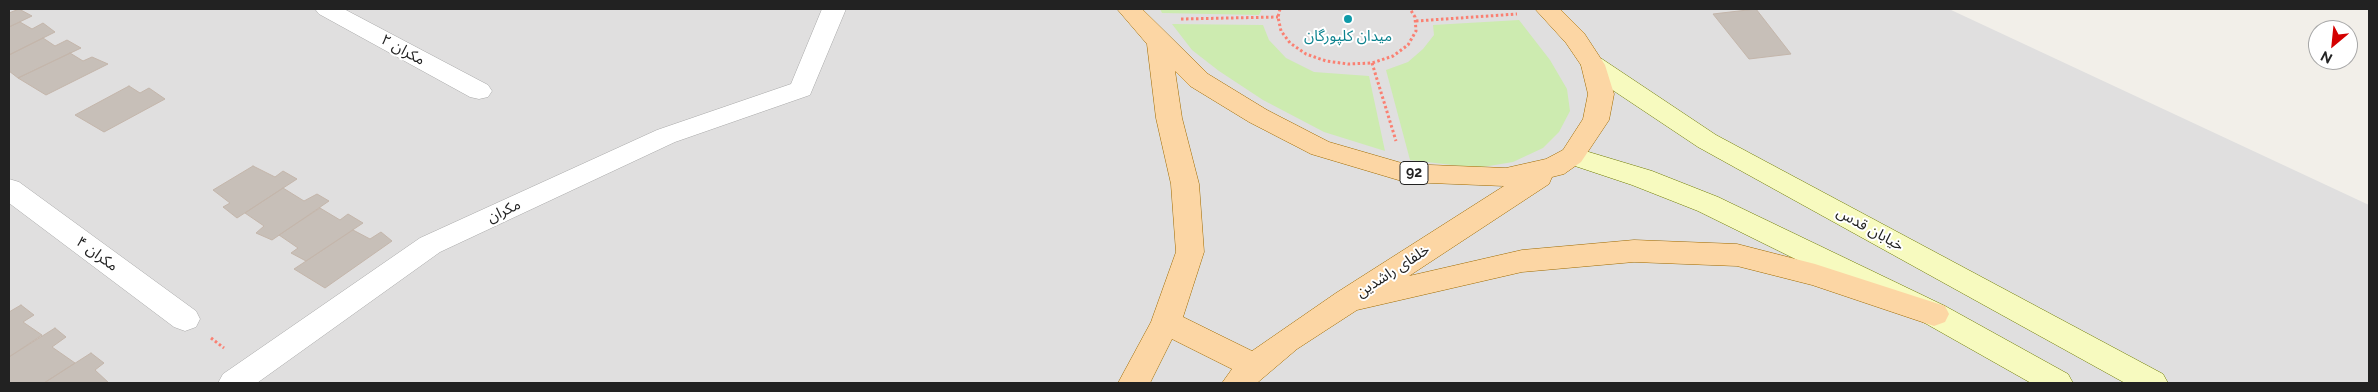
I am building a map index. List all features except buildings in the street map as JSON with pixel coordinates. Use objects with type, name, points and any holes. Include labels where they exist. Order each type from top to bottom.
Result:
[{"type":"main road","points":[[1548,10],[1575,38],[1593,65],[1601,94],[1596,120],[1563,161],[1642,178],[1708,204],[1934,314],[2057,383]]},
{"type":"main road","name":"92","points":[[1134,14],[1159,42],[1199,80],[1258,116],[1320,148],[1405,173],[1506,177],[1563,161]]},
{"type":"main road","points":[[1134,383],[1166,322],[1190,252],[1185,184],[1168,118],[1159,42]]},
{"type":"main road","name":"خیابان قدس","points":[[1593,65],[1707,141],[2152,383]]},
{"type":"main road","name":"خلفای راشدین","points":[[1246,374],[1286,341],[1563,161]]},
{"type":"main road","points":[[1346,301],[1522,261],[1634,251],[1737,255],[1815,275],[1934,314]]},
{"type":"main road","points":[[1166,322],[1246,374]]},
{"type":"street","name":"مکران ۲","points":[[327,9],[479,91]]},
{"type":"street","name":"مکران","points":[[244,376],[430,245],[666,136],[801,89],[834,9]]},
{"type":"street","name":"مکران ۴","points":[[9,189],[185,319]]},
{"type":"path","points":[[1280,9],[1278,17],[1281,31],[1290,43],[1306,54],[1326,61],[1348,64],[1372,63],[1393,56],[1408,45],[1416,31],[1416,21],[1410,9]]},
{"type":"path","points":[[1416,21],[1548,10]]},
{"type":"path","points":[[1134,14],[1278,17]]},
{"type":"path","points":[[1372,63],[1405,173]]},
{"type":"path","points":[[185,319],[244,376]]},
{"type":"shaded area","points":[[9,9],[1949,9],[2369,205],[2369,383],[9,383]]},
{"type":"green space","points":[[1160,9],[1262,9],[1259,15],[1162,13]]},
{"type":"green space","points":[[1519,20],[1550,60],[1567,89],[1570,111],[1559,132],[1543,148],[1513,162],[1477,168],[1410,160],[1386,70],[1408,62],[1423,49],[1434,35],[1433,25]]},
{"type":"green space","points":[[1172,24],[1263,25],[1269,40],[1286,58],[1314,72],[1369,76],[1385,151],[1324,132],[1263,100],[1219,71],[1192,50]]},
{"type":"place","name":"میدان کلپورگان","points":[[1348,19]]}]
